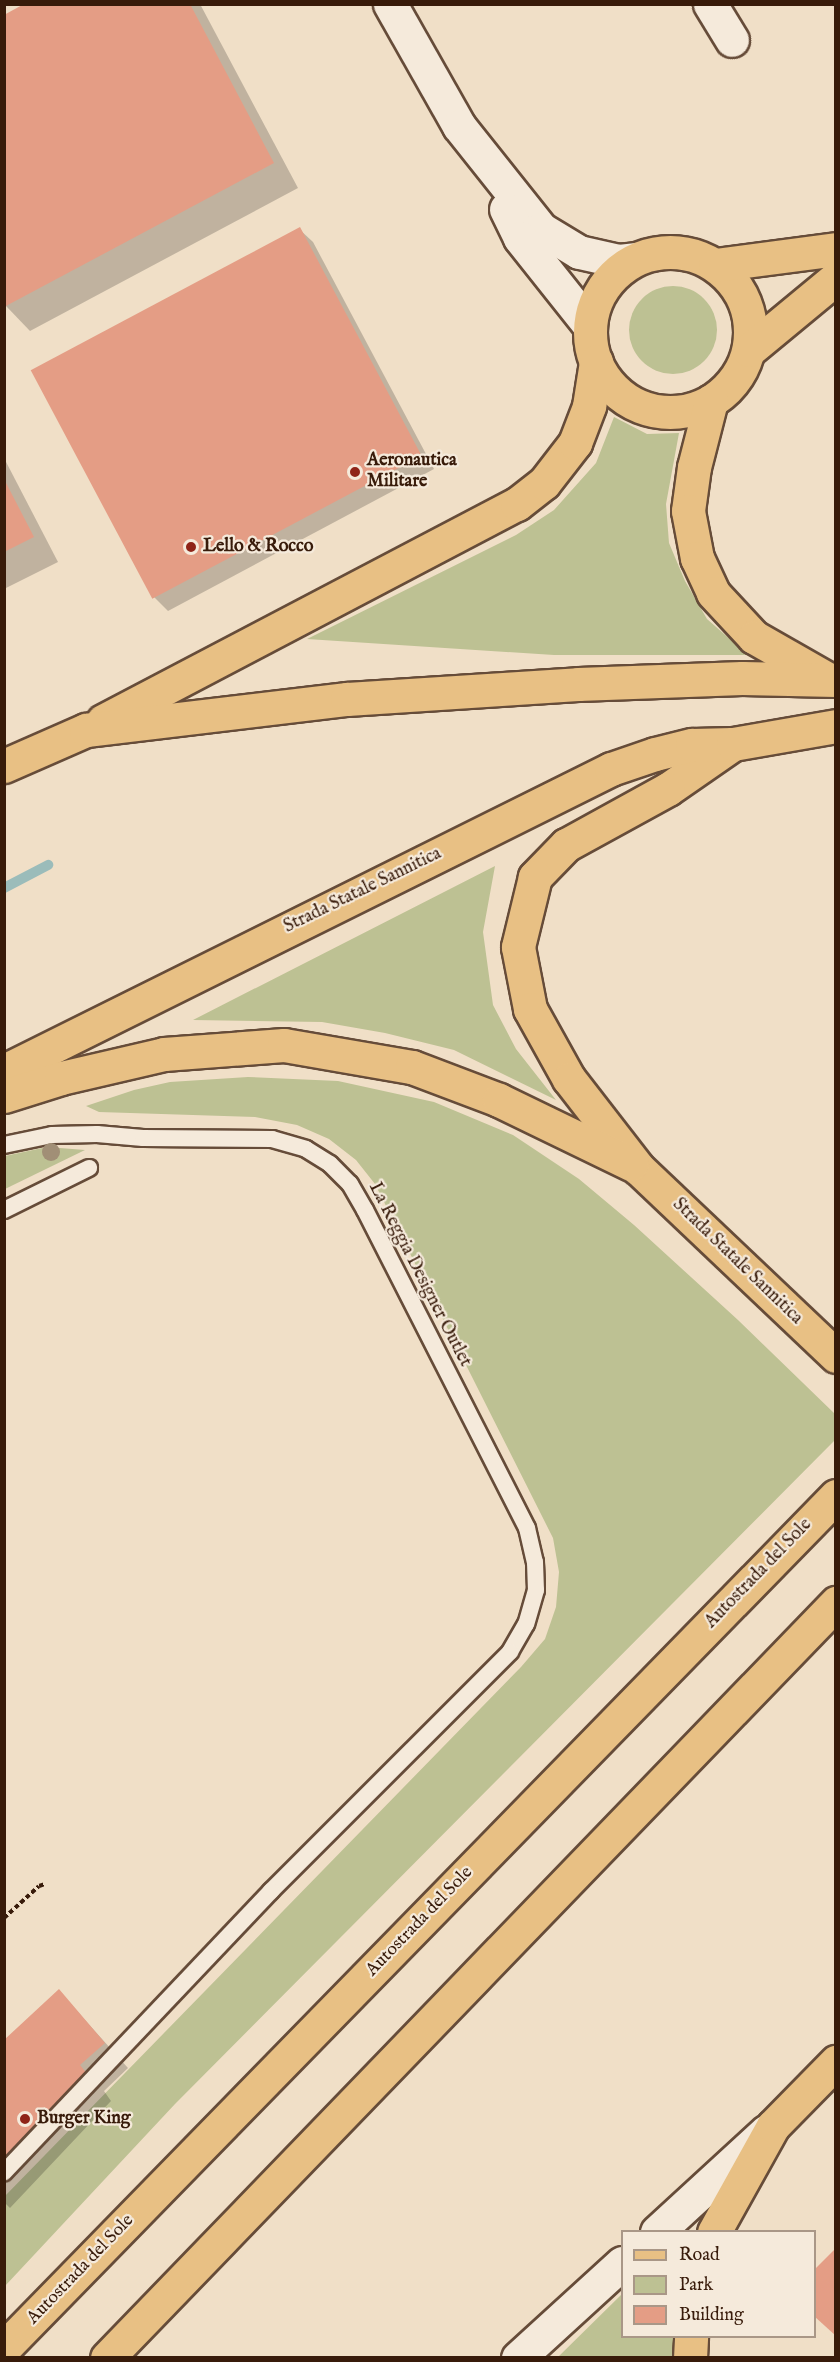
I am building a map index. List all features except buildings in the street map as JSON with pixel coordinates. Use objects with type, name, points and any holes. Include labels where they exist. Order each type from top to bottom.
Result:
[{"type":"main road","points":[[715,265],[836,249]]},
{"type":"main road","points":[[662,252],[690,253],[715,265],[727,275],[745,302],[750,318],[749,350],[735,380],[711,401],[689,410],[667,412],[644,407],[624,397],[608,381],[596,362],[591,344],[590,326],[594,306],[604,286],[618,271],[635,259],[662,252]]},
{"type":"main road","points":[[749,350],[836,278]]},
{"type":"main road","points":[[4,766],[86,730],[517,504],[544,483],[576,442],[590,406],[596,362]]},
{"type":"main road","points":[[711,401],[694,467],[688,512],[696,558],[713,593],[754,637],[832,680]]},
{"type":"main road","points":[[86,730],[347,699],[578,684],[742,678],[832,680]]},
{"type":"main road","name":"Strada Statale Sannitica","points":[[4,1071],[611,769],[655,754],[692,745],[733,744],[836,726]]},
{"type":"main road","name":"Strada Statale Sannitica","points":[[733,744],[668,789],[566,845],[535,877],[518,947],[530,1009],[569,1079],[638,1168],[836,1356]]},
{"type":"main road","name":"Strada Statale Sannitica","points":[[4,1096],[61,1078],[164,1053],[284,1045],[412,1067],[499,1100],[638,1168]]},
{"type":"main road","name":"Autostrada del Sole","points":[[4,2348],[836,1496]]},
{"type":"main road","points":[[107,2358],[836,1604]]},
{"type":"main road","points":[[715,2230],[773,2126],[836,2062]]},
{"type":"main road","points":[[690,2358],[691,2338]]},
{"type":"street","points":[[390,4],[459,126],[541,228],[579,252],[619,261],[635,259]]},
{"type":"street","points":[[710,4],[732,40]]},
{"type":"street","points":[[481,155],[520,238],[590,326]]},
{"type":"street","points":[[659,2230],[773,2126]]},
{"type":"street","points":[[518,2358],[621,2264]]},
{"type":"lane","name":"La Reggia Designer Outlet","points":[[4,1145],[52,1135],[272,1139],[306,1149],[330,1164],[350,1184],[527,1528],[535,1562],[536,1590],[526,1624],[510,1652],[271,1891],[4,2172]]},
{"type":"lane","points":[[4,1210],[89,1168]]},
{"type":"path","points":[[4,1918],[39,1886],[45,1884]]},
{"type":"green space","points":[[673,286],[698,293],[710,305],[717,330],[710,355],[698,367],[673,374],[648,367],[636,355],[629,330],[636,305],[648,293]]},
{"type":"green space","points":[[614,417],[647,434],[679,433],[666,504],[669,543],[685,581],[707,619],[748,655],[554,655],[307,639],[516,535],[554,510],[596,463]]},
{"type":"green space","points":[[495,866],[483,932],[493,1005],[516,1049],[556,1100],[454,1050],[385,1033],[322,1022],[193,1020]]},
{"type":"green space","points":[[248,1077],[338,1081],[434,1102],[513,1135],[579,1179],[634,1225],[738,1320],[835,1414],[835,1440],[175,2104],[5,2286],[5,2196],[521,1667],[545,1639],[556,1607],[559,1572],[553,1538],[375,1184],[356,1160],[329,1139],[297,1125],[255,1117],[99,1112],[86,1106],[134,1090],[170,1082]]},
{"type":"green space","points":[[47,1147],[85,1150],[5,1189],[5,1156]]},
{"type":"green space","points":[[621,2295],[621,2338],[681,2338],[685,2358],[557,2358]]},
{"type":"waterway","points":[[4,888],[48,865]]},
{"type":"place","name":"Aeronautica Militare","points":[[355,472]]},
{"type":"place","name":"Lello & Rocco","points":[[191,547]]},
{"type":"place","name":"Burger King","points":[[25,2119]]}]
